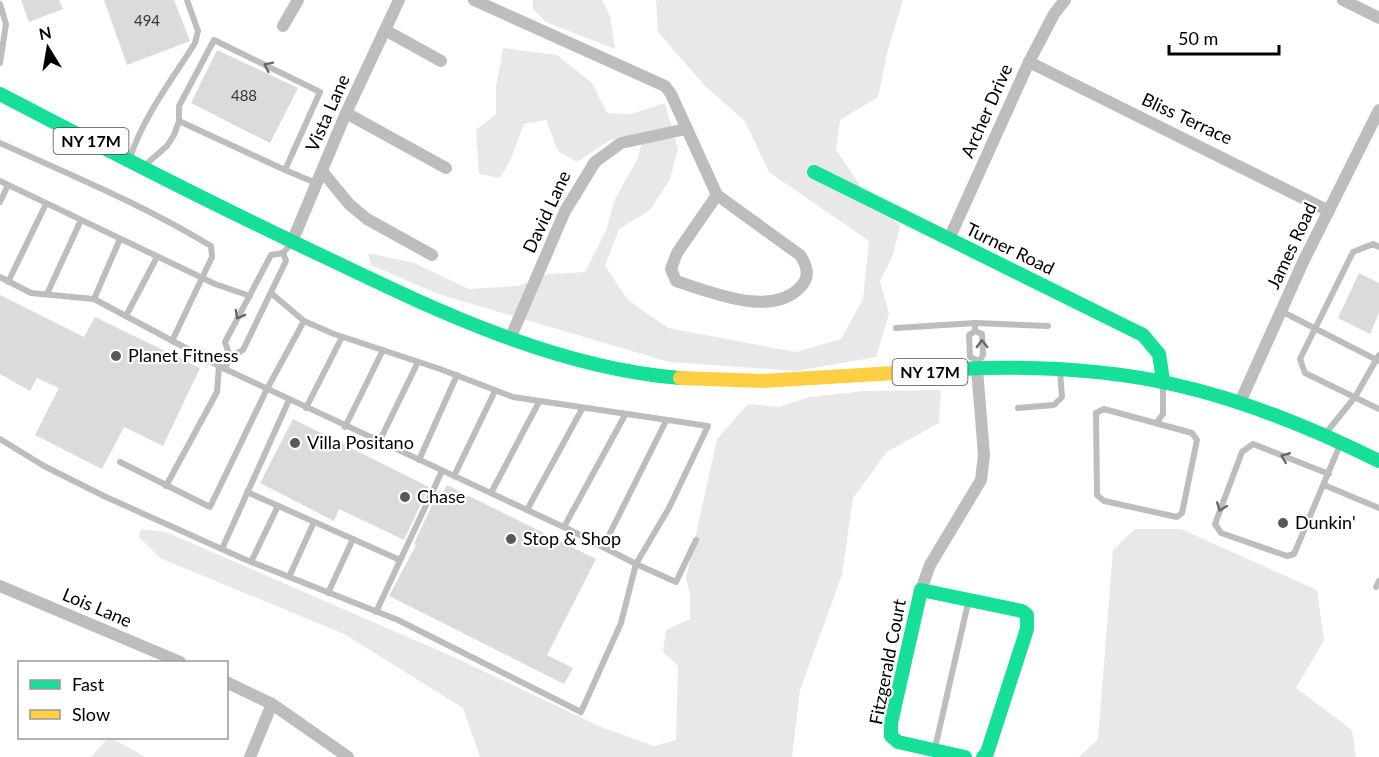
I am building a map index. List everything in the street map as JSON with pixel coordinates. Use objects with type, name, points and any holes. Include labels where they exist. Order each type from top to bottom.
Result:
[{"type":"main road","name":"NY 17M","points":[[0,94],[142,168],[396,290],[510,339],[578,360],[669,377],[728,381],[834,379],[977,365],[1095,369],[1163,380],[1241,400],[1325,434],[1379,461]]},
{"type":"main road","name":"Turner Road","points":[[814,172],[1143,335],[1156,346],[1161,357],[1163,380]]},
{"type":"main road","name":"Fitzgerald Court","points":[[965,757],[897,742],[891,736],[891,723],[921,590],[1022,611],[1028,622],[987,753],[982,757]]},
{"type":"street","points":[[283,26],[298,0]]},
{"type":"street","name":"Vista Lane","points":[[292,242],[346,113],[399,0]]},
{"type":"street","points":[[474,0],[489,3],[665,86],[672,94],[717,195],[800,255],[807,265],[806,280],[795,294],[778,301],[756,301],[715,293],[676,281],[671,269],[677,253],[717,195]]},
{"type":"street","name":"Archer Drive","points":[[949,239],[1029,62],[1065,0]]},
{"type":"street","points":[[1343,0],[1379,18]]},
{"type":"street","points":[[385,30],[441,61]]},
{"type":"street","name":"Bliss Terrace","points":[[1029,62],[1329,211]]},
{"type":"street","name":"James Road","points":[[1241,400],[1281,311],[1379,110]]},
{"type":"street","points":[[346,113],[446,168]]},
{"type":"street","name":"David Lane","points":[[510,339],[565,211],[595,162],[621,143],[686,129]]},
{"type":"street","points":[[322,171],[349,204],[367,219],[432,255]]},
{"type":"street","name":"Fitzgerald Court","points":[[921,590],[930,565],[981,480],[984,455],[977,365]]},
{"type":"street","name":"Lois Lane","points":[[0,586],[175,661]]},
{"type":"street","points":[[228,683],[272,704],[348,757]]},
{"type":"street","points":[[250,757],[272,704]]},
{"type":"lane","points":[[128,161],[144,122],[195,43],[198,31],[187,0]]},
{"type":"lane","points":[[0,4],[6,24],[0,63]]},
{"type":"lane","points":[[142,168],[167,146],[179,121],[179,106],[214,40],[320,92],[285,170]]},
{"type":"lane","points":[[179,121],[317,183]]},
{"type":"lane","points":[[0,143],[181,228],[211,246],[212,257],[172,341]]},
{"type":"lane","points":[[0,181],[203,278],[250,296]]},
{"type":"lane","points":[[0,202],[8,185]]},
{"type":"lane","points":[[9,282],[46,204]]},
{"type":"lane","points":[[46,294],[81,220]]},
{"type":"lane","points":[[94,299],[120,239]]},
{"type":"lane","points":[[230,357],[225,342],[271,255],[283,253],[292,242]]},
{"type":"lane","points":[[1379,247],[1373,244],[1353,252],[1300,359],[1305,373],[1379,409]]},
{"type":"lane","points":[[166,486],[217,392],[222,367],[230,357],[243,350],[286,261],[283,253]]},
{"type":"lane","points":[[126,316],[158,257]]},
{"type":"lane","points":[[0,278],[31,293],[94,299],[289,400],[564,527],[676,582],[696,540]]},
{"type":"lane","points":[[0,439],[64,476],[251,562],[398,620],[580,712],[621,623],[636,564],[669,508],[708,426],[513,398],[457,375],[342,337],[302,320],[271,294]]},
{"type":"lane","points":[[1281,311],[1315,330],[1378,358],[1355,397],[1325,434]]},
{"type":"lane","points":[[120,462],[210,507],[302,320]]},
{"type":"lane","points":[[975,323],[975,331]]},
{"type":"lane","points":[[896,328],[975,323],[1048,326]]},
{"type":"lane","points":[[975,331],[982,334],[982,354],[977,365],[970,357],[969,335],[975,331]]},
{"type":"lane","points":[[306,408],[342,337]]},
{"type":"lane","points":[[345,427],[383,350]]},
{"type":"lane","points":[[379,442],[418,362]]},
{"type":"lane","points":[[1018,408],[1054,405],[1062,397],[1059,368]]},
{"type":"lane","points":[[419,460],[457,375]]},
{"type":"lane","points":[[1157,422],[1163,414],[1163,380]]},
{"type":"lane","points":[[454,477],[495,391]]},
{"type":"lane","points":[[222,549],[289,400]]},
{"type":"lane","points":[[490,493],[540,402]]},
{"type":"lane","points":[[527,510],[582,409]]},
{"type":"lane","points":[[1104,409],[1157,422],[1192,433],[1197,440],[1182,513],[1177,516],[1104,501],[1097,495],[1096,413],[1104,409]]},
{"type":"lane","points":[[564,527],[625,415]]},
{"type":"lane","points":[[603,547],[666,421]]},
{"type":"lane","points":[[1329,474],[1253,444],[1242,452],[1215,524],[1221,533],[1287,556],[1294,554],[1329,474],[1341,442]]},
{"type":"lane","points":[[376,612],[442,471]]},
{"type":"lane","points":[[1324,485],[1379,508]]},
{"type":"lane","points":[[247,492],[400,560]]},
{"type":"lane","points":[[251,562],[278,506]]},
{"type":"lane","points":[[289,578],[314,522]]},
{"type":"lane","points":[[328,593],[352,539]]},
{"type":"lane","points":[[935,750],[969,600]]},
{"type":"shaded area","points":[[533,0],[602,0],[610,15],[615,49],[546,22],[533,9]]},
{"type":"shaded area","points":[[656,0],[903,0],[887,53],[878,97],[840,120],[836,150],[861,187],[900,226],[893,255],[880,281],[889,314],[876,357],[796,371],[669,362],[438,294],[371,265],[368,253],[414,263],[469,289],[517,286],[548,274],[585,272],[606,231],[614,201],[637,160],[645,132],[610,140],[577,162],[558,151],[546,120],[524,124],[510,161],[500,178],[479,174],[476,130],[496,114],[496,87],[503,48],[557,55],[592,83],[607,113],[631,114],[665,103],[678,149],[670,179],[650,210],[619,229],[605,266],[628,300],[668,328],[796,352],[841,339],[863,299],[869,241],[769,172],[745,121],[705,86],[658,32]]},
{"type":"shaded area","points":[[941,390],[939,423],[887,452],[853,498],[842,575],[800,690],[792,757],[480,757],[463,708],[344,634],[160,558],[139,537],[141,529],[166,532],[456,658],[601,727],[654,746],[676,740],[678,666],[663,652],[666,630],[690,619],[690,593],[686,579],[717,439],[748,404],[778,407],[810,397],[864,391]]},
{"type":"shaded area","points":[[1135,529],[1181,529],[1317,590],[1324,640],[1296,688],[1352,730],[1356,757],[1079,757],[1098,739],[1113,550]]},
{"type":"shaded area","points":[[107,739],[114,739],[145,757],[91,757]]},
{"type":"building","points":[[21,0],[59,0],[63,9],[29,22]]},
{"type":"building","points":[[104,0],[174,0],[190,41],[127,65]]},
{"type":"building","points":[[217,50],[298,88],[270,143],[191,103]]},
{"type":"building","points":[[1359,273],[1379,283],[1379,313],[1370,334],[1338,318]]},
{"type":"building","points":[[0,295],[84,337],[95,317],[200,368],[163,446],[124,427],[102,469],[35,435],[59,388],[37,378],[30,391],[0,374]]},
{"type":"building","points":[[293,419],[429,487],[404,540],[339,509],[334,521],[260,483]]},
{"type":"building","points":[[447,485],[596,559],[547,655],[573,668],[564,684],[389,596],[416,545],[414,544],[438,492],[442,494]]},
{"type":"traffic: fast","points":[[0,94],[246,219],[413,299],[456,317],[500,335],[589,363],[680,378]]},
{"type":"traffic: fast","points":[[814,172],[1143,335],[1159,354],[1163,380]]},
{"type":"traffic: fast","points":[[960,369],[1074,370],[1176,385],[1275,415],[1379,461]]},
{"type":"traffic: fast","points":[[965,757],[898,742],[891,736],[891,723],[921,590],[1022,611],[1027,615],[1027,629],[987,753],[983,757]]},
{"type":"traffic: slow","points":[[680,378],[763,381],[960,369]]},
{"type":"place","name":"Planet Fitness","points":[[116,356]]},
{"type":"place","name":"Villa Positano","points":[[295,443]]},
{"type":"place","name":"Chase","points":[[405,497]]},
{"type":"place","name":"Dunkin'","points":[[1283,523]]},
{"type":"place","name":"Stop & Shop","points":[[511,539]]}]
